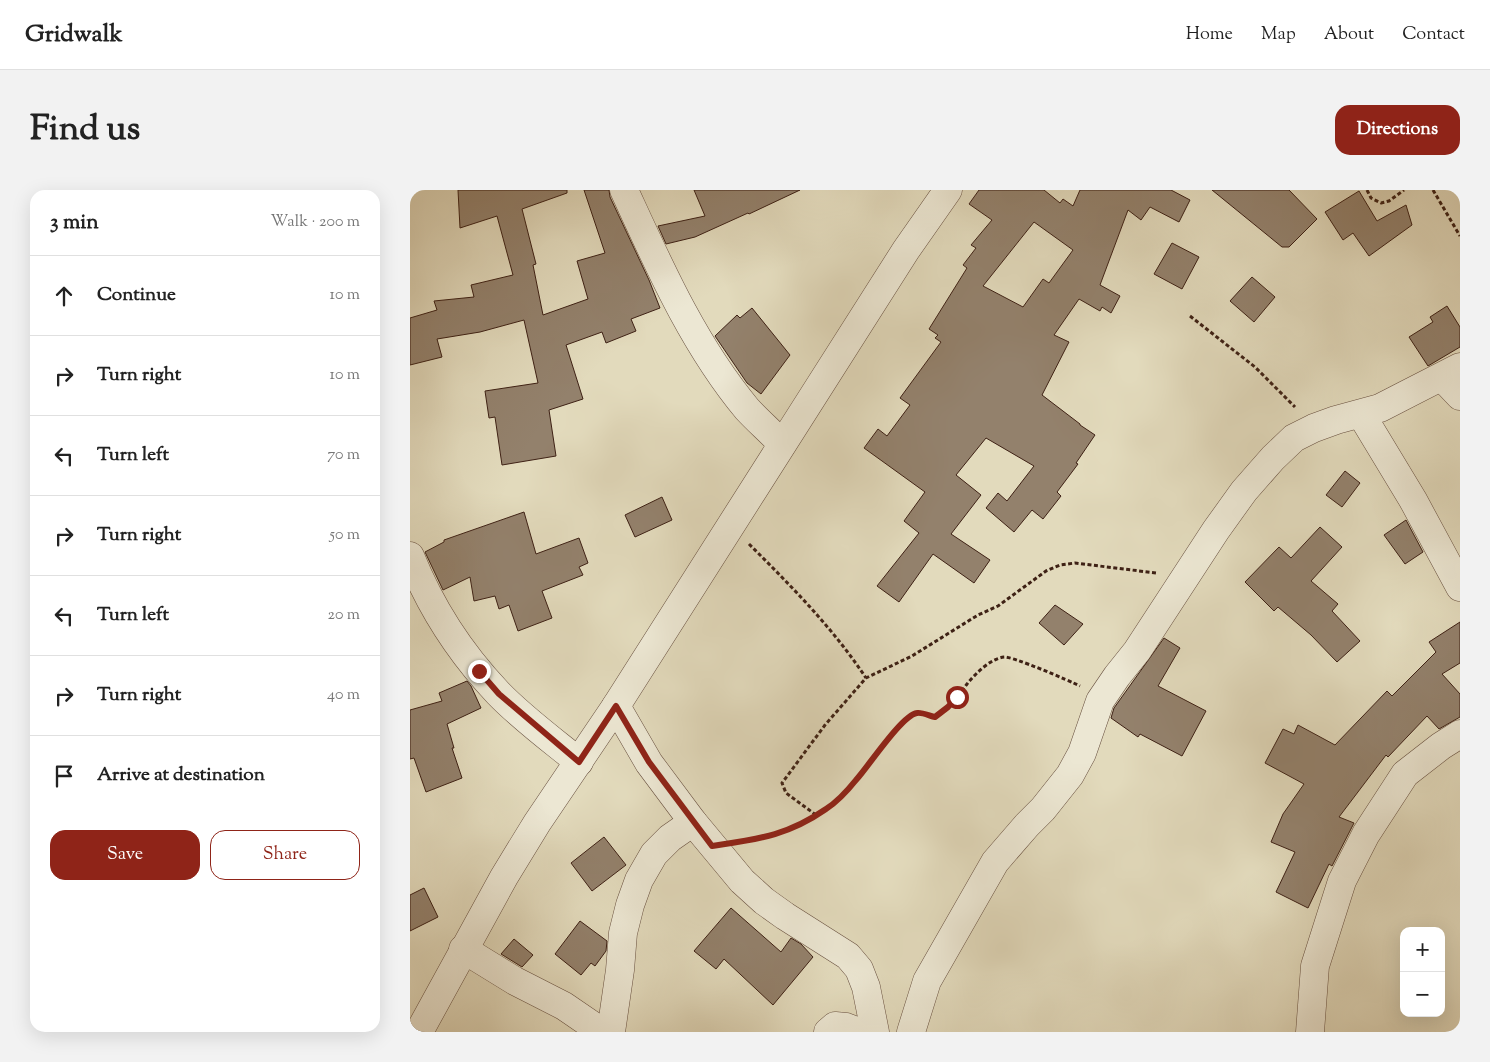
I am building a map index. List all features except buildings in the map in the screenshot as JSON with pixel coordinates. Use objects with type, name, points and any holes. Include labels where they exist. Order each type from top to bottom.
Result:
[{"type":"street","points":[[624,190],[669,286],[706,351],[748,409],[782,444]]},
{"type":"street","points":[[419,1032],[463,949],[532,831],[616,706],[906,250],[948,190]]},
{"type":"street","points":[[911,1032],[927,981],[995,862],[1043,809],[1070,775],[1082,753],[1103,697],[1137,651],[1183,579],[1244,490],[1294,438],[1314,428],[1380,408],[1454,380]]},
{"type":"street","points":[[1360,414],[1413,500],[1460,587]]},
{"type":"street","points":[[410,556],[439,614],[461,648],[479,671],[499,694],[579,762]]},
{"type":"street","points":[[616,706],[649,762],[693,822],[742,881],[784,916],[848,956],[859,969],[866,986],[875,1032]]},
{"type":"street","points":[[1310,1032],[1315,966],[1342,881],[1366,834],[1405,774],[1460,734]]},
{"type":"street","points":[[611,1032],[623,933],[638,880],[654,854],[670,838],[693,822]]},
{"type":"street","points":[[463,949],[515,981],[564,1006],[602,1032]]},
{"type":"street","points":[[828,1032],[835,1026],[846,1027],[859,1032]]},
{"type":"path","points":[[1367,190],[1371,198],[1381,203],[1404,190]]},
{"type":"path","points":[[1433,190],[1460,236]]},
{"type":"path","points":[[1190,316],[1255,367],[1314,428]]},
{"type":"path","points":[[729,527],[746,541],[823,620],[866,678]]},
{"type":"path","points":[[816,815],[786,792],[782,783],[825,725],[866,678],[919,652],[978,615],[998,606],[1046,571],[1060,564],[1083,564],[1150,572],[1183,579]]},
{"type":"path","points":[[712,846],[775,835],[798,826],[829,807],[856,780],[905,720],[918,712],[935,717],[940,715],[969,682],[994,660],[1006,656],[1103,697]]},
{"type":"route","points":[[479,671],[499,694],[579,762],[616,706],[649,762],[712,846],[775,835],[798,826],[829,807],[844,793],[898,727],[911,715],[918,712],[935,717],[940,715],[957,697]]}]
